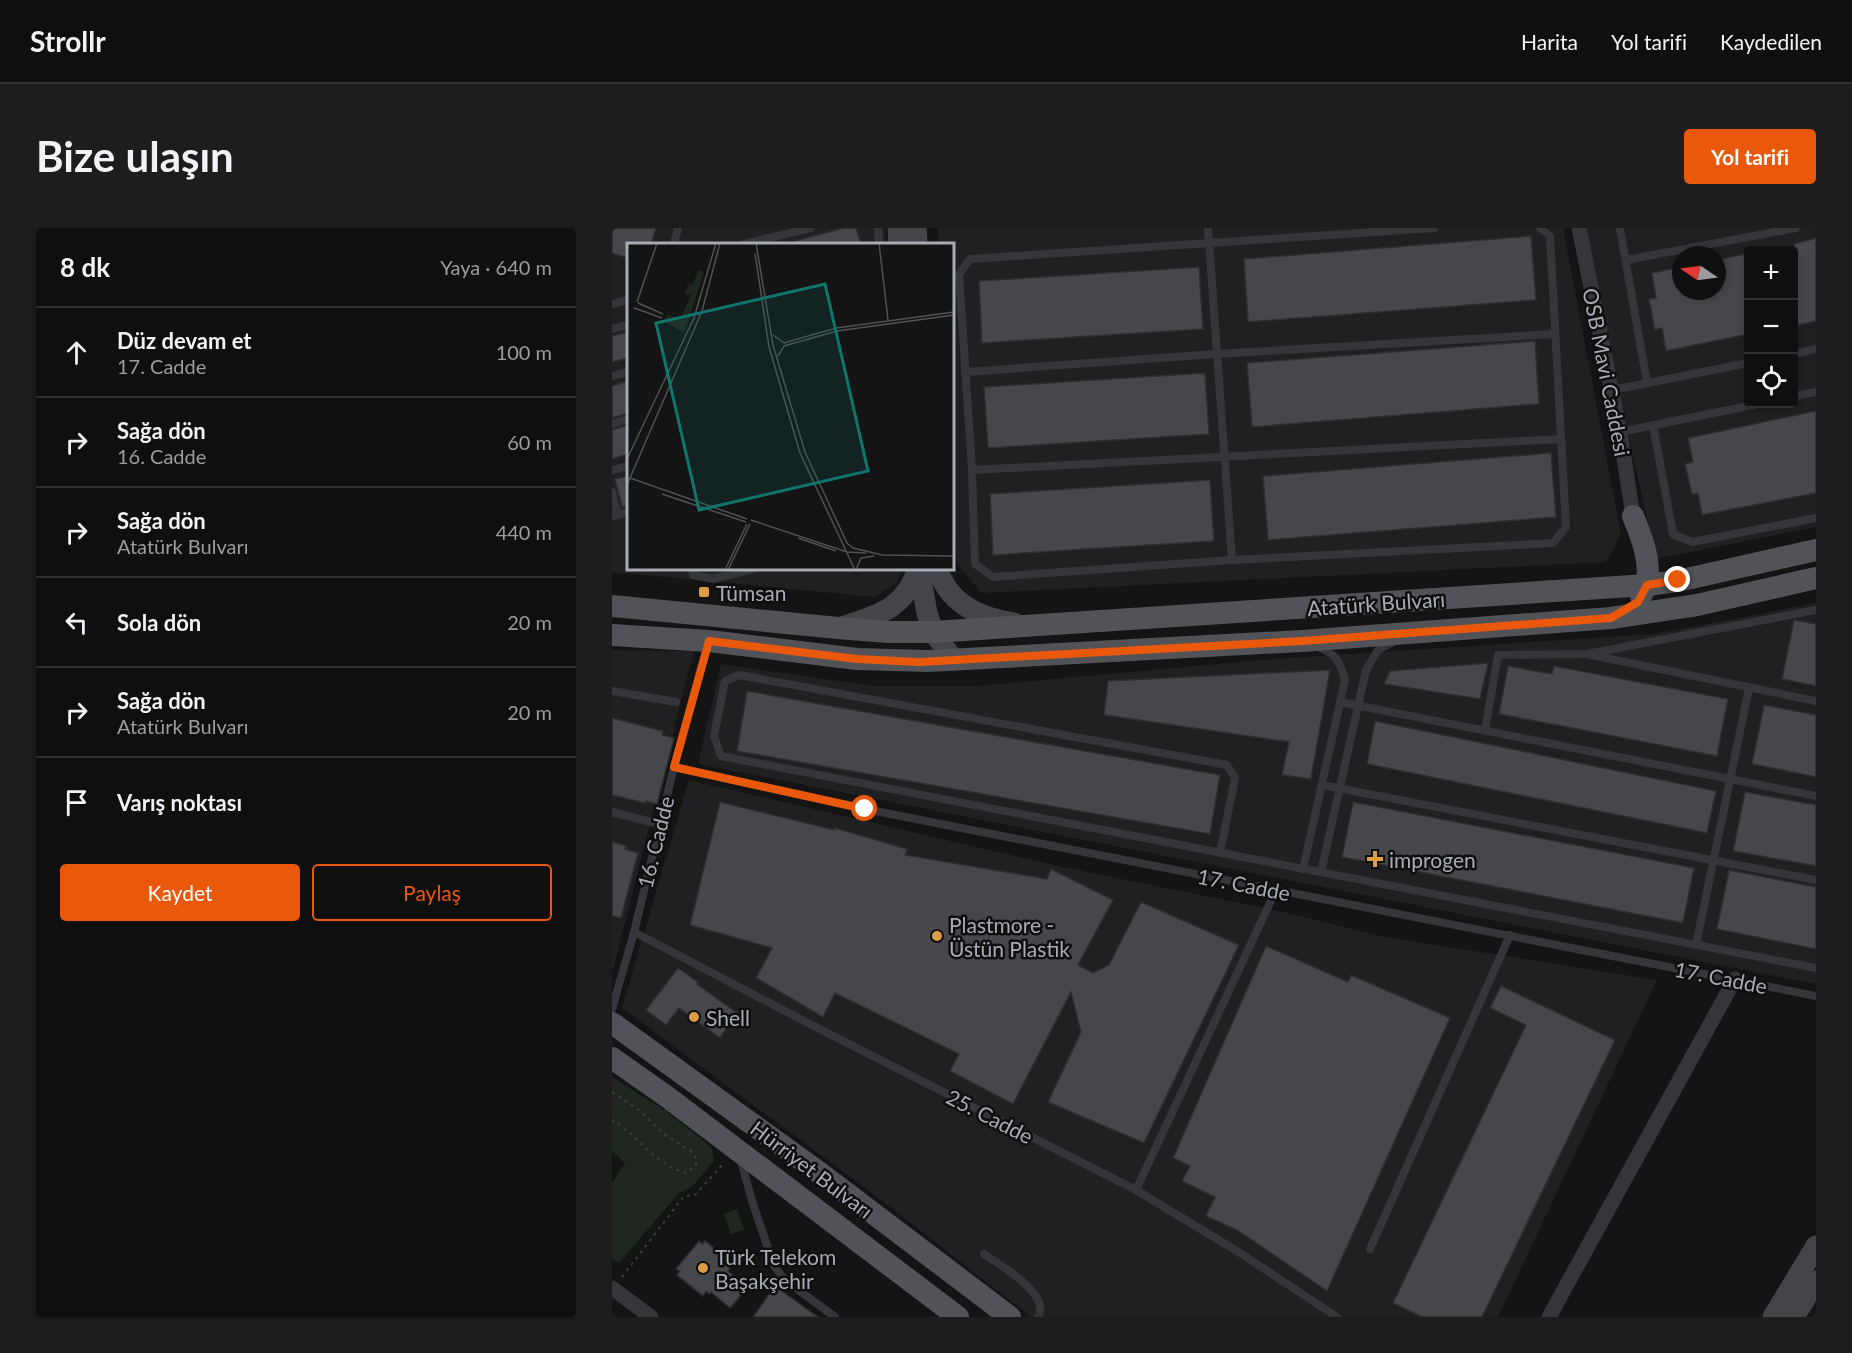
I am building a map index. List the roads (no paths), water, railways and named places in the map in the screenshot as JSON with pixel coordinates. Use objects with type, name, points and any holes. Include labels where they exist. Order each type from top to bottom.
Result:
[{"type":"main road","points":[[1611,618],[1638,602],[1647,585],[1648,567],[1642,539],[1633,516]]},
{"type":"main road","points":[[1613,588],[1625,577],[1632,566],[1633,516]]},
{"type":"main road","name":"Atatürk Bulvarı","points":[[612,606],[838,628],[888,632],[933,632],[1647,585],[1816,550]]},
{"type":"main road","name":"Atatürk Bulvarı","points":[[612,635],[709,641],[857,659],[919,662],[1302,641],[1611,618],[1697,605],[1816,578]]},
{"type":"main road","name":"Hürriyet Bulvarı","points":[[612,1023],[820,1173],[1010,1317]]},
{"type":"main road","name":"Hürriyet Bulvarı","points":[[612,1058],[666,1096],[731,1156],[958,1317]]},
{"type":"street","points":[[898,228],[899,243]]},
{"type":"street","points":[[916,228],[917,243]]},
{"type":"street","name":"OSB Mavi Caddesi","points":[[1579,228],[1620,432],[1633,516]]},
{"type":"street","points":[[838,628],[875,616],[892,607],[906,595],[918,570]]},
{"type":"street","points":[[919,570],[933,632],[954,660]]},
{"type":"street","points":[[938,570],[949,592],[967,609],[998,620],[1032,625]]},
{"type":"street","points":[[1549,1317],[1735,979]]},
{"type":"street","points":[[1773,1317],[1816,1246]]},
{"type":"street","points":[[1794,1317],[1816,1281]]},
{"type":"street","points":[[613,1288],[651,1317]]},
{"type":"lane","points":[[674,243],[678,228]]},
{"type":"lane","points":[[748,243],[811,228]]},
{"type":"lane","points":[[878,228],[879,243]]},
{"type":"lane","points":[[1208,228],[1232,560]]},
{"type":"lane","points":[[1434,228],[970,259],[959,274],[972,470],[975,564],[993,577],[1232,560],[1553,543],[1566,527],[1550,236],[1540,228]]},
{"type":"lane","points":[[1620,228],[1647,383]]},
{"type":"lane","points":[[1626,260],[1796,228]]},
{"type":"lane","points":[[612,304],[627,300]]},
{"type":"lane","points":[[612,328],[627,325]]},
{"type":"lane","points":[[964,372],[1555,334]]},
{"type":"lane","points":[[1798,353],[1816,350]]},
{"type":"lane","points":[[1612,390],[1744,364]]},
{"type":"lane","points":[[612,376],[627,372]]},
{"type":"lane","points":[[1798,395],[1816,392]]},
{"type":"lane","points":[[1620,432],[1744,407]]},
{"type":"lane","points":[[612,424],[627,419]]},
{"type":"lane","points":[[1653,425],[1674,534],[1692,542],[1816,518]]},
{"type":"lane","points":[[972,470],[1561,439]]},
{"type":"lane","points":[[612,470],[627,466]]},
{"type":"lane","points":[[612,492],[615,515]]},
{"type":"lane","points":[[692,570],[693,574],[713,579],[748,570]]},
{"type":"lane","points":[[1485,730],[1498,655],[1587,654],[1816,610]]},
{"type":"lane","points":[[1321,872],[1366,670],[1378,650],[1407,634]]},
{"type":"lane","name":"16. Cadde","points":[[612,1009],[709,641]]},
{"type":"lane","points":[[1302,641],[1329,652],[1341,664],[1345,680],[1303,868]]},
{"type":"lane","points":[[1587,654],[1816,701]]},
{"type":"lane","points":[[1220,853],[1235,778],[1227,765],[739,675],[724,681],[714,735],[721,756],[1220,853],[1303,868],[1816,968]]},
{"type":"lane","points":[[1696,945],[1749,688]]},
{"type":"lane","points":[[612,691],[676,702]]},
{"type":"lane","points":[[1340,702],[1816,796]]},
{"type":"lane","name":"17. Cadde","points":[[674,767],[865,809],[1816,996]]},
{"type":"lane","points":[[1322,785],[1816,879]]},
{"type":"lane","points":[[612,812],[659,824]]},
{"type":"lane","points":[[1136,1190],[1276,890]]},
{"type":"lane","name":"25. Cadde","points":[[634,932],[806,1023],[1136,1190],[1238,1251],[1337,1317]]},
{"type":"lane","points":[[1370,1249],[1510,935]]},
{"type":"lane","points":[[731,1156],[753,1204],[774,1266],[784,1280],[835,1317]]},
{"type":"lane","points":[[984,1254],[1032,1290],[1041,1308],[1038,1317]]},
{"type":"place","name":"Tümsan","points":[[704,592]]},
{"type":"place","name":"improgen","points":[[1375,859]]},
{"type":"place","name":"Plastmore - Üstün Plastik","points":[[937,936]]},
{"type":"place","name":"Shell","points":[[694,1017]]},
{"type":"place","name":"Türk Telekom Başakşehir","points":[[703,1268]]}]
